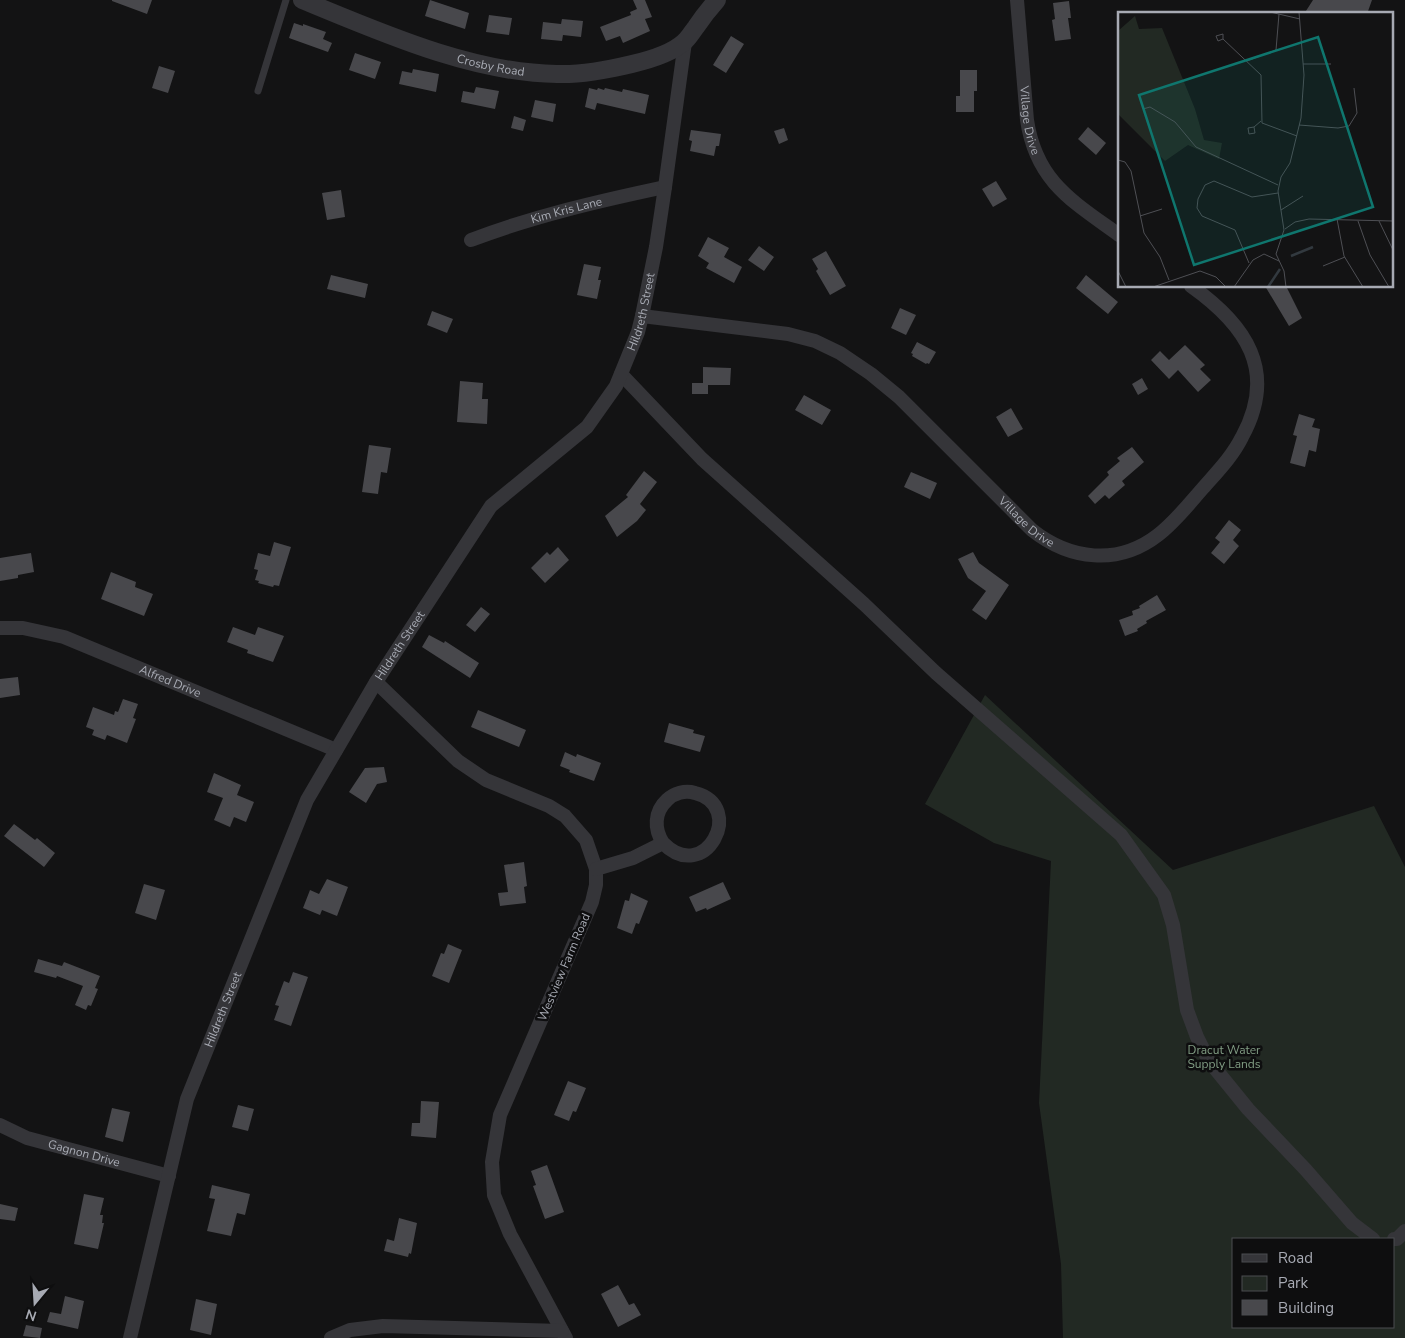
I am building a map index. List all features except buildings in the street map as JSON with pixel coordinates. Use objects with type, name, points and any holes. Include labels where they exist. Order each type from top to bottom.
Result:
[{"type":"street","name":"Crosby Road","points":[[302,0],[370,28],[437,51],[482,64],[520,71],[556,74],[609,70],[645,61],[670,51],[685,42]]},
{"type":"street","name":"Hildreth Street","points":[[130,1338],[188,1098],[307,800],[376,682],[491,506],[587,427],[616,386],[638,332],[642,316],[665,187],[685,42],[717,0]]},
{"type":"street","name":"Village Drive","points":[[1017,0],[1027,120],[1037,156],[1043,169],[1060,190],[1081,208],[1118,233]]},
{"type":"street","name":"Kim Kris Lane","points":[[471,240],[509,226],[582,205],[665,187]]},
{"type":"street","name":"Village Drive","points":[[642,316],[778,333],[806,338],[832,349],[856,364],[899,397],[1044,540],[1072,552],[1102,556],[1117,554],[1139,547],[1170,525],[1227,461],[1242,439],[1251,417],[1256,395],[1256,373],[1247,342],[1228,317],[1193,288]]},
{"type":"street","points":[[621,374],[702,459],[864,604],[936,673],[1122,835],[1164,895],[1173,925],[1187,1010],[1197,1037],[1209,1061],[1248,1109],[1306,1170],[1352,1223],[1373,1238]]},
{"type":"street","name":"Alfred Drive","points":[[0,628],[23,628],[42,631],[64,638],[336,750]]},
{"type":"street","name":"Westview Farm Road","points":[[376,682],[458,761],[486,780],[549,806],[565,816],[586,840],[596,869],[596,885],[592,902],[500,1115],[492,1162],[494,1195],[510,1234],[564,1334]]},
{"type":"street","points":[[693,792],[706,797],[715,807],[720,826],[715,840],[706,849],[693,854],[680,854],[668,848],[663,842],[657,830],[657,817],[663,804],[673,796],[679,793],[693,792]]},
{"type":"street","points":[[596,869],[634,858],[663,842]]},
{"type":"street","name":"Gagnon Drive","points":[[0,1125],[27,1138],[169,1176]]},
{"type":"street","points":[[1395,1239],[1405,1231]]},
{"type":"street","points":[[331,1338],[350,1330],[383,1326],[564,1334]]},
{"type":"lane","points":[[258,91],[286,0]]},
{"type":"green space","name":"Dracut Water Supply Lands","points":[[985,695],[1173,870],[1374,806],[1405,867],[1405,1338],[1063,1338],[1061,1264],[1039,1103],[1051,861],[994,843],[925,804]]}]
